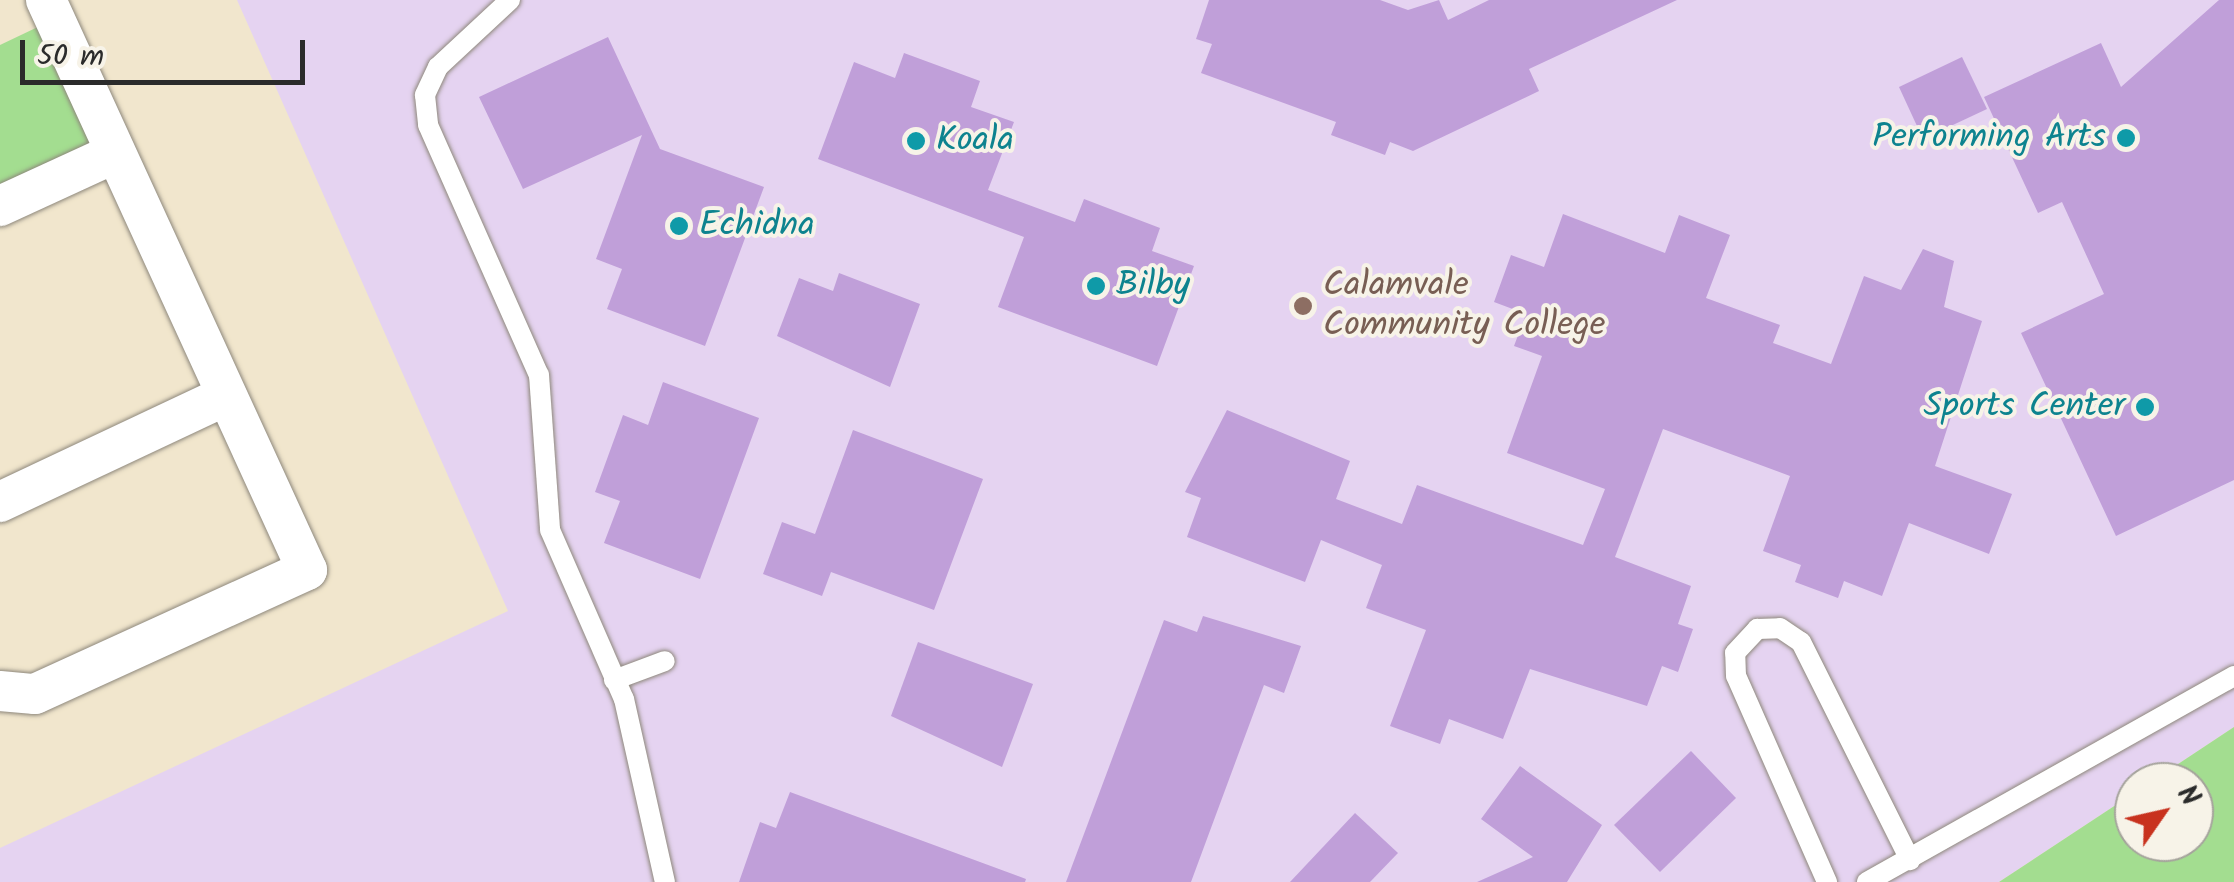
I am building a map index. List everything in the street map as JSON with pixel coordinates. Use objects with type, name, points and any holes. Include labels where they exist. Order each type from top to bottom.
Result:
[{"type":"street","points":[[0,691],[35,694],[307,570],[46,0]]},
{"type":"street","points":[[0,206],[115,153]]},
{"type":"street","points":[[0,502],[225,396]]},
{"type":"lane","points":[[510,0],[438,67],[425,95],[428,126],[539,374],[550,530],[614,680],[664,882]]},
{"type":"lane","points":[[1827,882],[1736,676],[1735,654],[1757,629],[1780,628],[1801,642],[1910,860]]},
{"type":"lane","points":[[614,680],[665,661]]},
{"type":"lane","points":[[1867,882],[2234,676]]},
{"type":"shaded area","name":"Calamvale Community College","points":[[237,0],[2234,0],[2234,727],[2181,762],[2114,762],[2114,806],[1999,882],[0,882],[0,848],[508,611]]},
{"type":"green space","points":[[42,25],[96,141],[0,186],[0,45]]},
{"type":"green space","points":[[2234,727],[2234,882],[1999,882],[2114,806],[2114,862],[2214,862],[2214,762],[2181,762]]},
{"type":"building","points":[[1209,0],[1380,0],[1408,10],[1439,0],[1448,20],[1489,0],[1677,0],[1529,69],[1539,91],[1413,151],[1390,142],[1385,155],[1331,135],[1336,122],[1201,73],[1212,44],[1196,39]]},
{"type":"building","points":[[2219,0],[2234,0],[2234,480],[2116,536],[2021,333],[2104,294],[2062,202],[2038,213],[1984,97],[2101,43],[2121,87]]},
{"type":"building","points":[[608,37],[660,149],[764,187],[705,346],[607,309],[622,269],[596,259],[642,135],[523,189],[479,97]]},
{"type":"building","points":[[904,53],[980,81],[971,107],[1014,122],[988,190],[1075,222],[1084,199],[1160,228],[1152,251],[1194,266],[1157,366],[998,307],[1024,237],[818,159],[854,62],[895,78]]},
{"type":"building","points":[[1962,57],[1987,109],[1923,139],[1899,87]]},
{"type":"building","points":[[1563,214],[1665,253],[1679,215],[1730,235],[1706,298],[1780,325],[1773,343],[1831,364],[1864,276],[1901,290],[1923,249],[1954,261],[1944,307],[1982,321],[1935,466],[2012,494],[1989,554],[1909,523],[1882,596],[1844,581],[1838,598],[1795,582],[1801,565],[1763,551],[1790,476],[1663,429],[1615,557],[1691,586],[1678,624],[1693,629],[1678,672],[1662,666],[1647,706],[1530,669],[1503,739],[1449,719],[1440,744],[1390,726],[1426,630],[1366,608],[1382,565],[1321,540],[1305,582],[1187,537],[1201,498],[1185,492],[1227,410],[1350,461],[1336,499],[1402,524],[1417,485],[1583,545],[1605,489],[1507,453],[1542,356],[1514,346],[1526,314],[1494,302],[1511,255],[1544,267]]},
{"type":"building","points":[[839,273],[920,304],[890,387],[777,336],[799,278],[833,291]]},
{"type":"building","points":[[663,382],[759,418],[700,579],[604,543],[620,501],[595,492],[623,415],[648,425]]},
{"type":"building","points":[[853,430],[983,479],[934,610],[831,572],[822,596],[763,574],[782,522],[815,534]]},
{"type":"building","points":[[1203,616],[1301,646],[1284,693],[1264,685],[1191,882],[1066,882],[1164,620],[1197,632]]},
{"type":"building","points":[[918,642],[1033,684],[1002,767],[891,716]]},
{"type":"building","points":[[1691,751],[1736,798],[1660,872],[1614,825]]},
{"type":"building","points":[[1520,766],[1602,825],[1567,882],[1477,882],[1533,857],[1481,819]]},
{"type":"building","points":[[790,792],[1026,879],[1025,882],[739,882],[760,822],[776,828]]},
{"type":"building","points":[[1355,813],[1398,853],[1370,882],[1290,882]]},
{"type":"place","name":"Performing Arts","points":[[2126,138]]},
{"type":"place","name":"Koala","points":[[916,141]]},
{"type":"place","name":"Echidna","points":[[679,226]]},
{"type":"place","name":"Bilby","points":[[1096,286]]},
{"type":"place","name":"Calamvale Community College","points":[[1303,306]]},
{"type":"place","name":"Sports Center","points":[[2145,407]]}]
